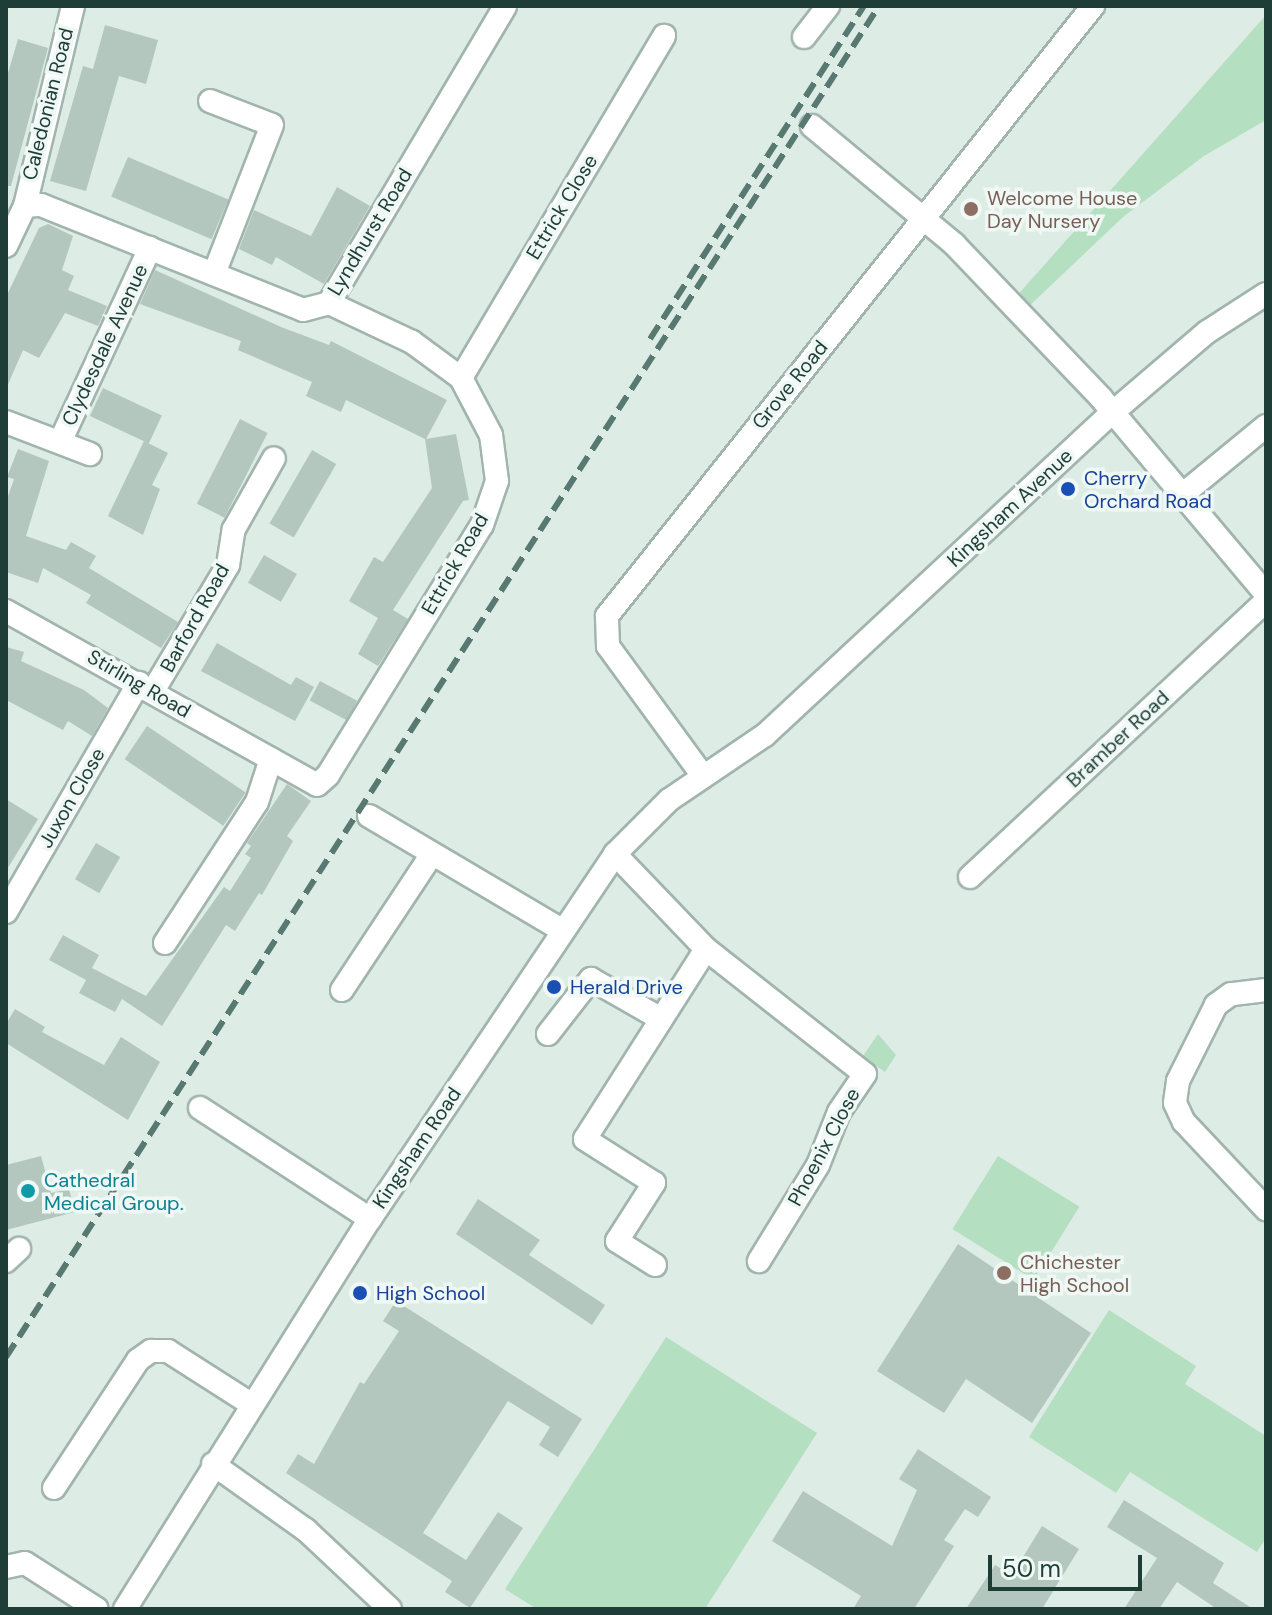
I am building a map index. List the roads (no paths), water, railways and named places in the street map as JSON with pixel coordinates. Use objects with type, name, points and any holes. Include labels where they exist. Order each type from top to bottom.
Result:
[{"type":"street","name":"Caledonian Road","points":[[6,246],[25,206],[73,6]]},
{"type":"street","name":"Lyndhurst Road","points":[[25,206],[41,205],[303,310],[329,303],[505,6]]},
{"type":"street","points":[[804,37],[828,6]]},
{"type":"street","name":"Grove Road","points":[[703,776],[608,646],[607,616],[1093,6]]},
{"type":"street","name":"Ettrick Close","points":[[461,378],[664,36]]},
{"type":"street","points":[[210,101],[272,125],[214,274]]},
{"type":"street","points":[[812,126],[925,218],[1112,413],[1266,594]]},
{"type":"street","name":"Clydesdale Avenue","points":[[60,442],[150,248]]},
{"type":"street","name":"Kingsham Avenue","points":[[765,735],[1112,413],[1207,332],[1266,294]]},
{"type":"street","name":"Ettrick Road","points":[[317,785],[328,775],[482,525],[497,481],[491,435],[461,378],[412,342],[329,303]]},
{"type":"street","name":"Clydesdale Avenue","points":[[6,422],[90,454]]},
{"type":"street","points":[[1182,495],[1266,426]]},
{"type":"street","name":"Barford Road","points":[[146,687],[228,565],[234,529],[274,458]]},
{"type":"street","name":"Bramber Road","points":[[970,877],[1266,601]]},
{"type":"street","name":"Stirling Road","points":[[6,611],[317,785]]},
{"type":"street","name":"Juxon Close","points":[[6,912],[146,687]]},
{"type":"street","name":"Kingsham Road","points":[[125,1609],[213,1464],[370,1219],[615,854],[669,800],[765,735]]},
{"type":"street","points":[[165,943],[257,802],[271,759]]},
{"type":"street","points":[[369,816],[562,930]]},
{"type":"street","points":[[342,990],[432,854]]},
{"type":"street","points":[[615,854],[706,949],[585,1139],[654,1183],[617,1241],[655,1265]]},
{"type":"street","name":"Phoenix Close","points":[[706,949],[865,1074],[839,1112],[818,1165],[759,1261]]},
{"type":"street","points":[[548,1034],[591,979],[661,1019]]},
{"type":"street","points":[[1266,990],[1231,994],[1216,1005],[1178,1081],[1175,1103],[1184,1122],[1266,1209]]},
{"type":"street","points":[[200,1108],[370,1219]]},
{"type":"street","points":[[54,1488],[138,1360],[151,1351],[168,1351],[251,1404]]},
{"type":"street","points":[[213,1464],[306,1530],[390,1609]]},
{"type":"street","points":[[6,1567],[25,1563],[97,1609]]},
{"type":"railway","points":[[650,339],[864,6]]},
{"type":"railway","points":[[6,1357],[879,6]]},
{"type":"place","name":"Welcome House Day Nursery","points":[[971,209]]},
{"type":"place","name":"Cherry Orchard Road","points":[[1068,489]]},
{"type":"place","name":"Herald Drive","points":[[554,987]]},
{"type":"place","name":"Cathedral Medical Group.","points":[[28,1191]]},
{"type":"place","name":"Chichester High School","points":[[1004,1273]]},
{"type":"place","name":"High School","points":[[360,1293]]}]
